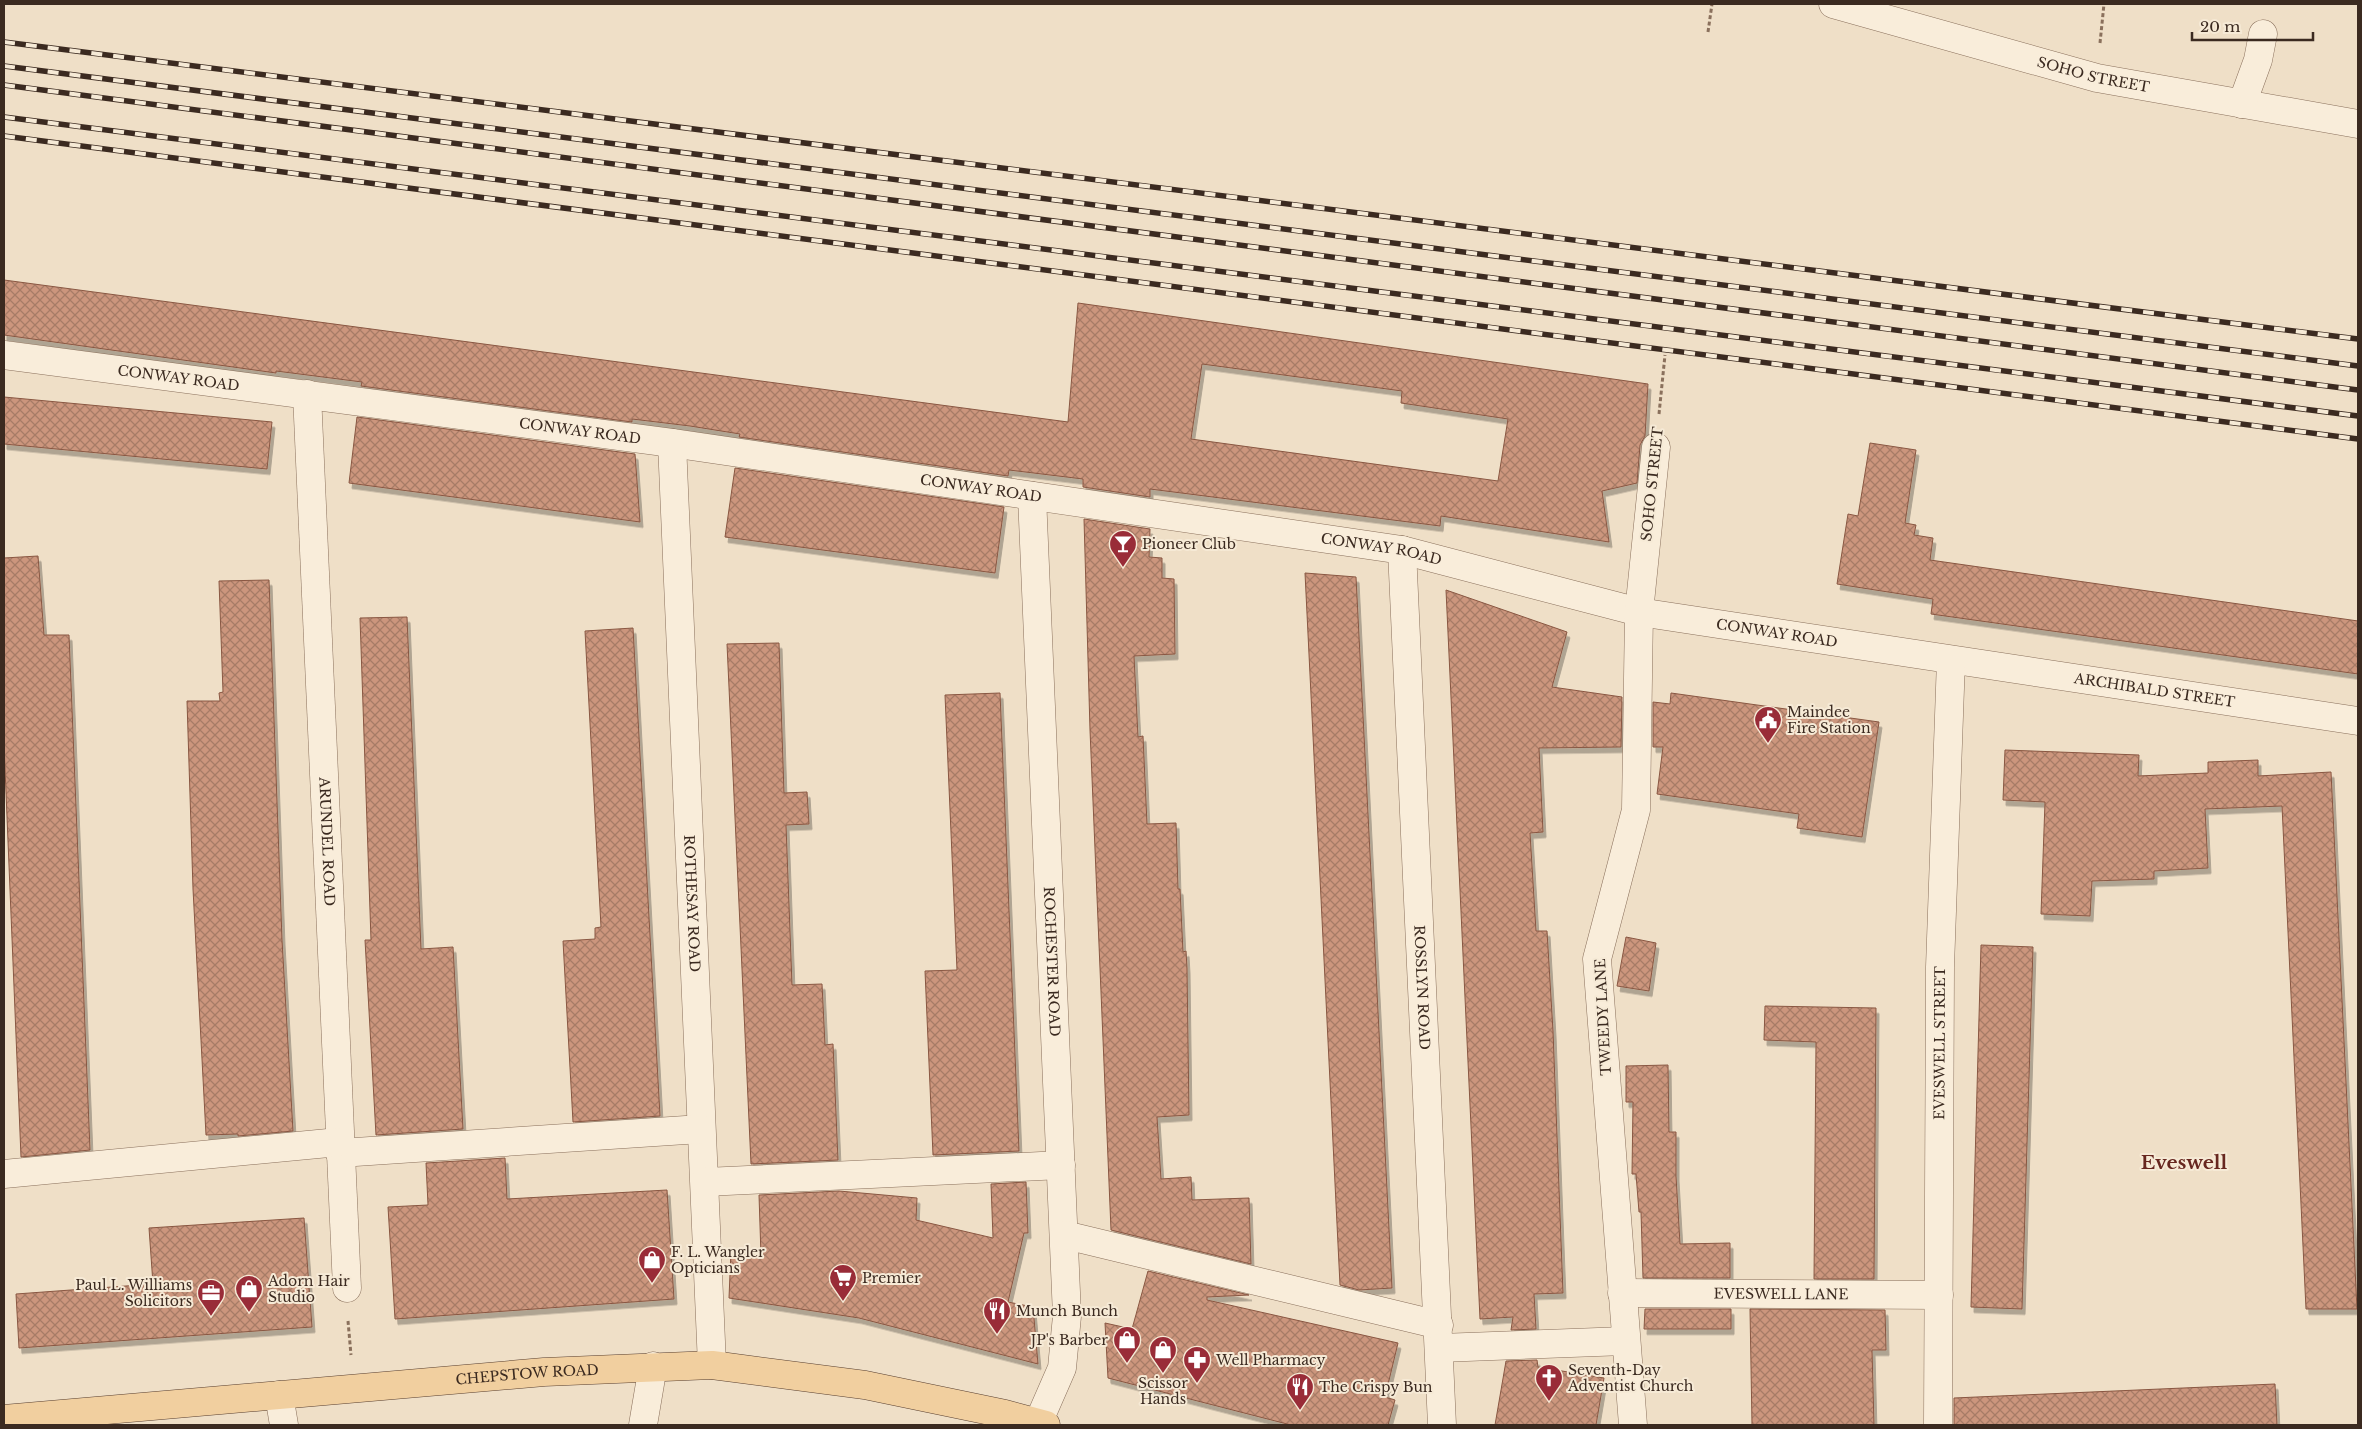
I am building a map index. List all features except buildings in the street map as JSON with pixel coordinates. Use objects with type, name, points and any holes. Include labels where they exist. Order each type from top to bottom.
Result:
[{"type":"main road","name":"CHEPSTOW ROAD","points":[[4,1419],[544,1372],[712,1365],[866,1385],[1004,1420],[1042,1424]]},
{"type":"street","name":"SOHO STREET","points":[[1833,4],[2097,78],[2358,124]]},
{"type":"street","points":[[2242,104],[2258,60],[2264,34]]},
{"type":"street","name":"CONWAY ROAD","points":[[4,355],[672,443],[1402,550],[1639,612],[1951,660]]},
{"type":"street","name":"ARUNDEL ROAD","points":[[307,394],[346,1288]]},
{"type":"street","name":"ROTHESAY ROAD","points":[[672,443],[712,1365]]},
{"type":"street","name":"SOHO STREET","points":[[1639,612],[1656,447]]},
{"type":"street","name":"ROCHESTER ROAD","points":[[1032,496],[1067,1316],[1062,1368],[1042,1424]]},
{"type":"street","name":"ROSSLYN ROAD","points":[[1402,550],[1442,1425]]},
{"type":"street","name":"TWEEDY LANE","points":[[1633,1424],[1625,1341],[1597,959],[1636,810],[1639,612]]},
{"type":"street","name":"ARCHIBALD STREET","points":[[1951,660],[2358,721]]},
{"type":"street","name":"EVESWELL STREET","points":[[1938,1425],[1940,967],[1951,660]]},
{"type":"street","points":[[4,1174],[340,1147],[701,1129]]},
{"type":"street","points":[[705,1182],[1061,1165]]},
{"type":"street","points":[[1065,1235],[1439,1336],[1625,1341]]},
{"type":"street","name":"EVESWELL LANE","points":[[1622,1293],[1939,1295]]},
{"type":"street","points":[[643,1425],[653,1366]]},
{"type":"street","points":[[279,1395],[284,1425]]},
{"type":"path","points":[[1708,32],[1712,4]]},
{"type":"path","name":"SOHO STREET","points":[[1656,447],[1664,355]]},
{"type":"railway","points":[[4,42],[2358,339]]},
{"type":"railway","points":[[4,66],[2358,366]]},
{"type":"railway","points":[[4,85],[2358,390]]},
{"type":"railway","points":[[4,117],[2358,416]]},
{"type":"railway","points":[[4,136],[2358,439]]},
{"type":"place","name":"Pioneer Club","points":[[1123,568]]},
{"type":"place","name":"Maindee Fire Station","points":[[1768,744]]},
{"type":"place","name":"F. L. Wangler Opticians","points":[[652,1284]]},
{"type":"place","name":"Premier","points":[[843,1302]]},
{"type":"place","name":"Adorn Hair Studio","points":[[249,1313]]},
{"type":"place","name":"Paul L. Williams Solicitors","points":[[211,1317]]},
{"type":"place","name":"Munch Bunch","points":[[997,1335]]},
{"type":"place","name":"JP's Barber","points":[[1127,1364]]},
{"type":"place","name":"Scissor Hands","points":[[1163,1374]]},
{"type":"place","name":"Well Pharmacy","points":[[1197,1384]]},
{"type":"place","name":"Seventh-Day Adventist Church","points":[[1549,1402]]},
{"type":"place","name":"The Crispy Bun","points":[[1300,1411]]},
{"type":"district","name":"Eveswell","points":[[2184,1162]]}]
